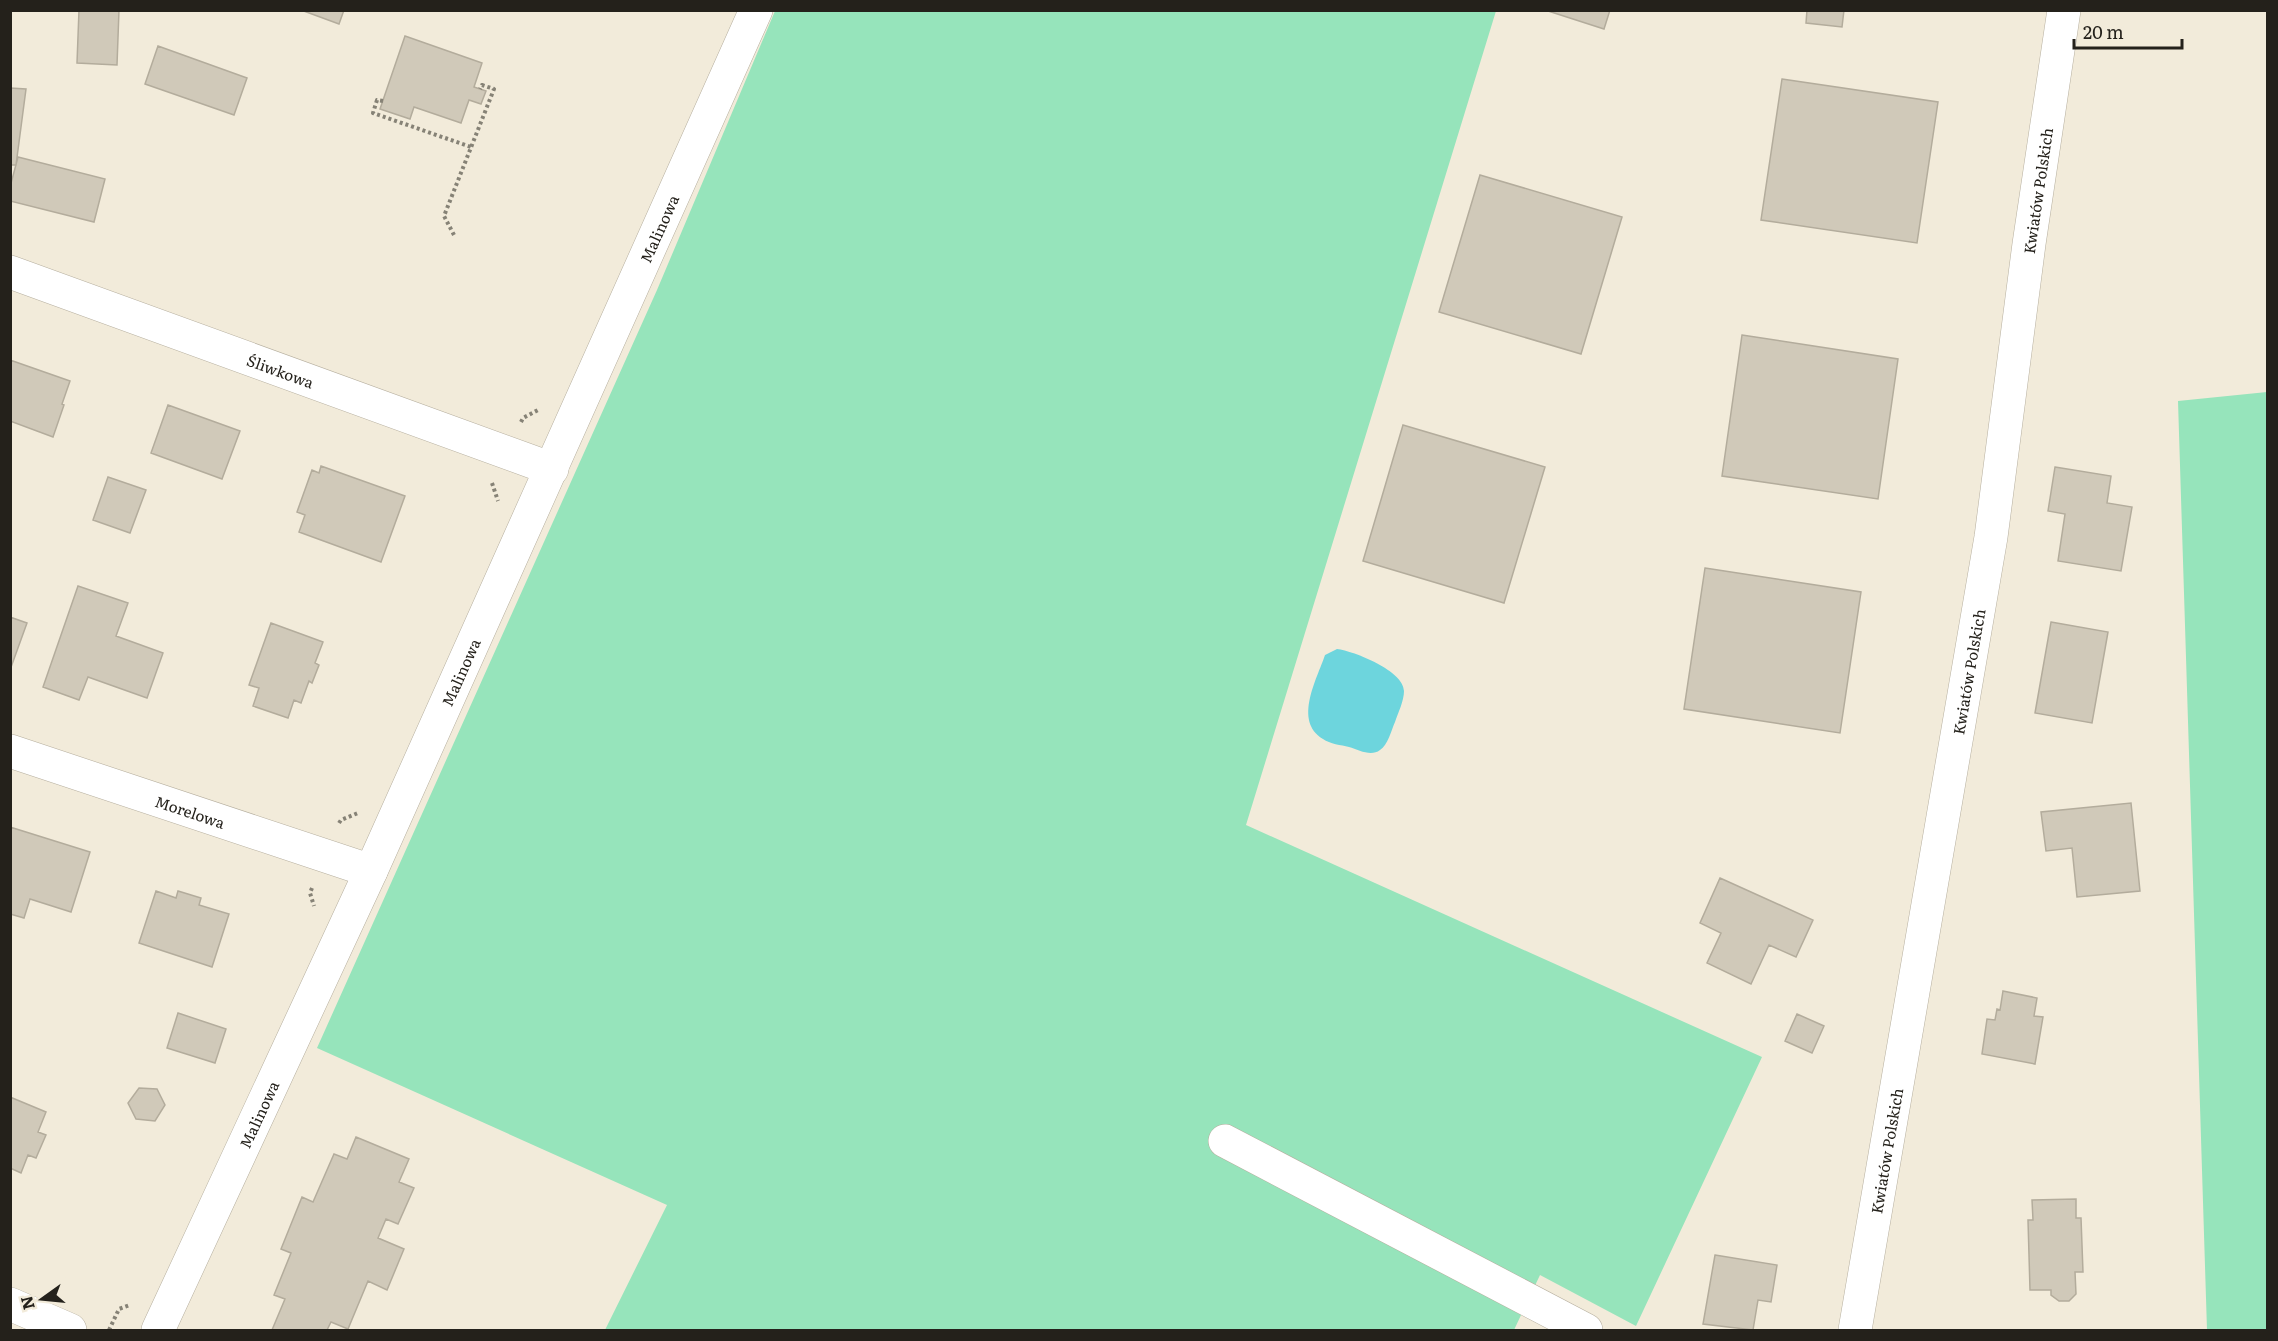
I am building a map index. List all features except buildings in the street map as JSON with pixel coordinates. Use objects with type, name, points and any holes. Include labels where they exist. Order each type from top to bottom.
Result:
[{"type":"street","name":"Malinowa","points":[[158,1330],[371,871],[756,10]]},
{"type":"street","name":"Kwiatów Polskich","points":[[1855,1330],[1991,537],[2029,244],[2064,10]]},
{"type":"street","name":"Śliwkowa","points":[[10,272],[552,468]]},
{"type":"street","name":"Morelowa","points":[[10,751],[371,871]]},
{"type":"street","points":[[1225,1141],[1586,1330]]},
{"type":"street","points":[[10,1304],[70,1330]]},
{"type":"path","points":[[454,235],[444,216],[494,89],[482,85],[480,89]]},
{"type":"path","points":[[383,101],[377,100],[373,113],[471,147]]},
{"type":"green space","points":[[775,11],[1496,11],[1246,825],[1762,1057],[1636,1326],[1540,1275],[1514,1330],[605,1330],[667,1205],[317,1048],[657,290]]},
{"type":"green space","points":[[2267,392],[2267,1330],[2207,1330],[2178,401]]},
{"type":"water","points":[[1337,649],[1377,663],[1396,676],[1402,684],[1404,695],[1399,711],[1387,741],[1383,748],[1376,752],[1365,752],[1326,741],[1314,731],[1310,722],[1308,711],[1317,676],[1325,655]]}]
